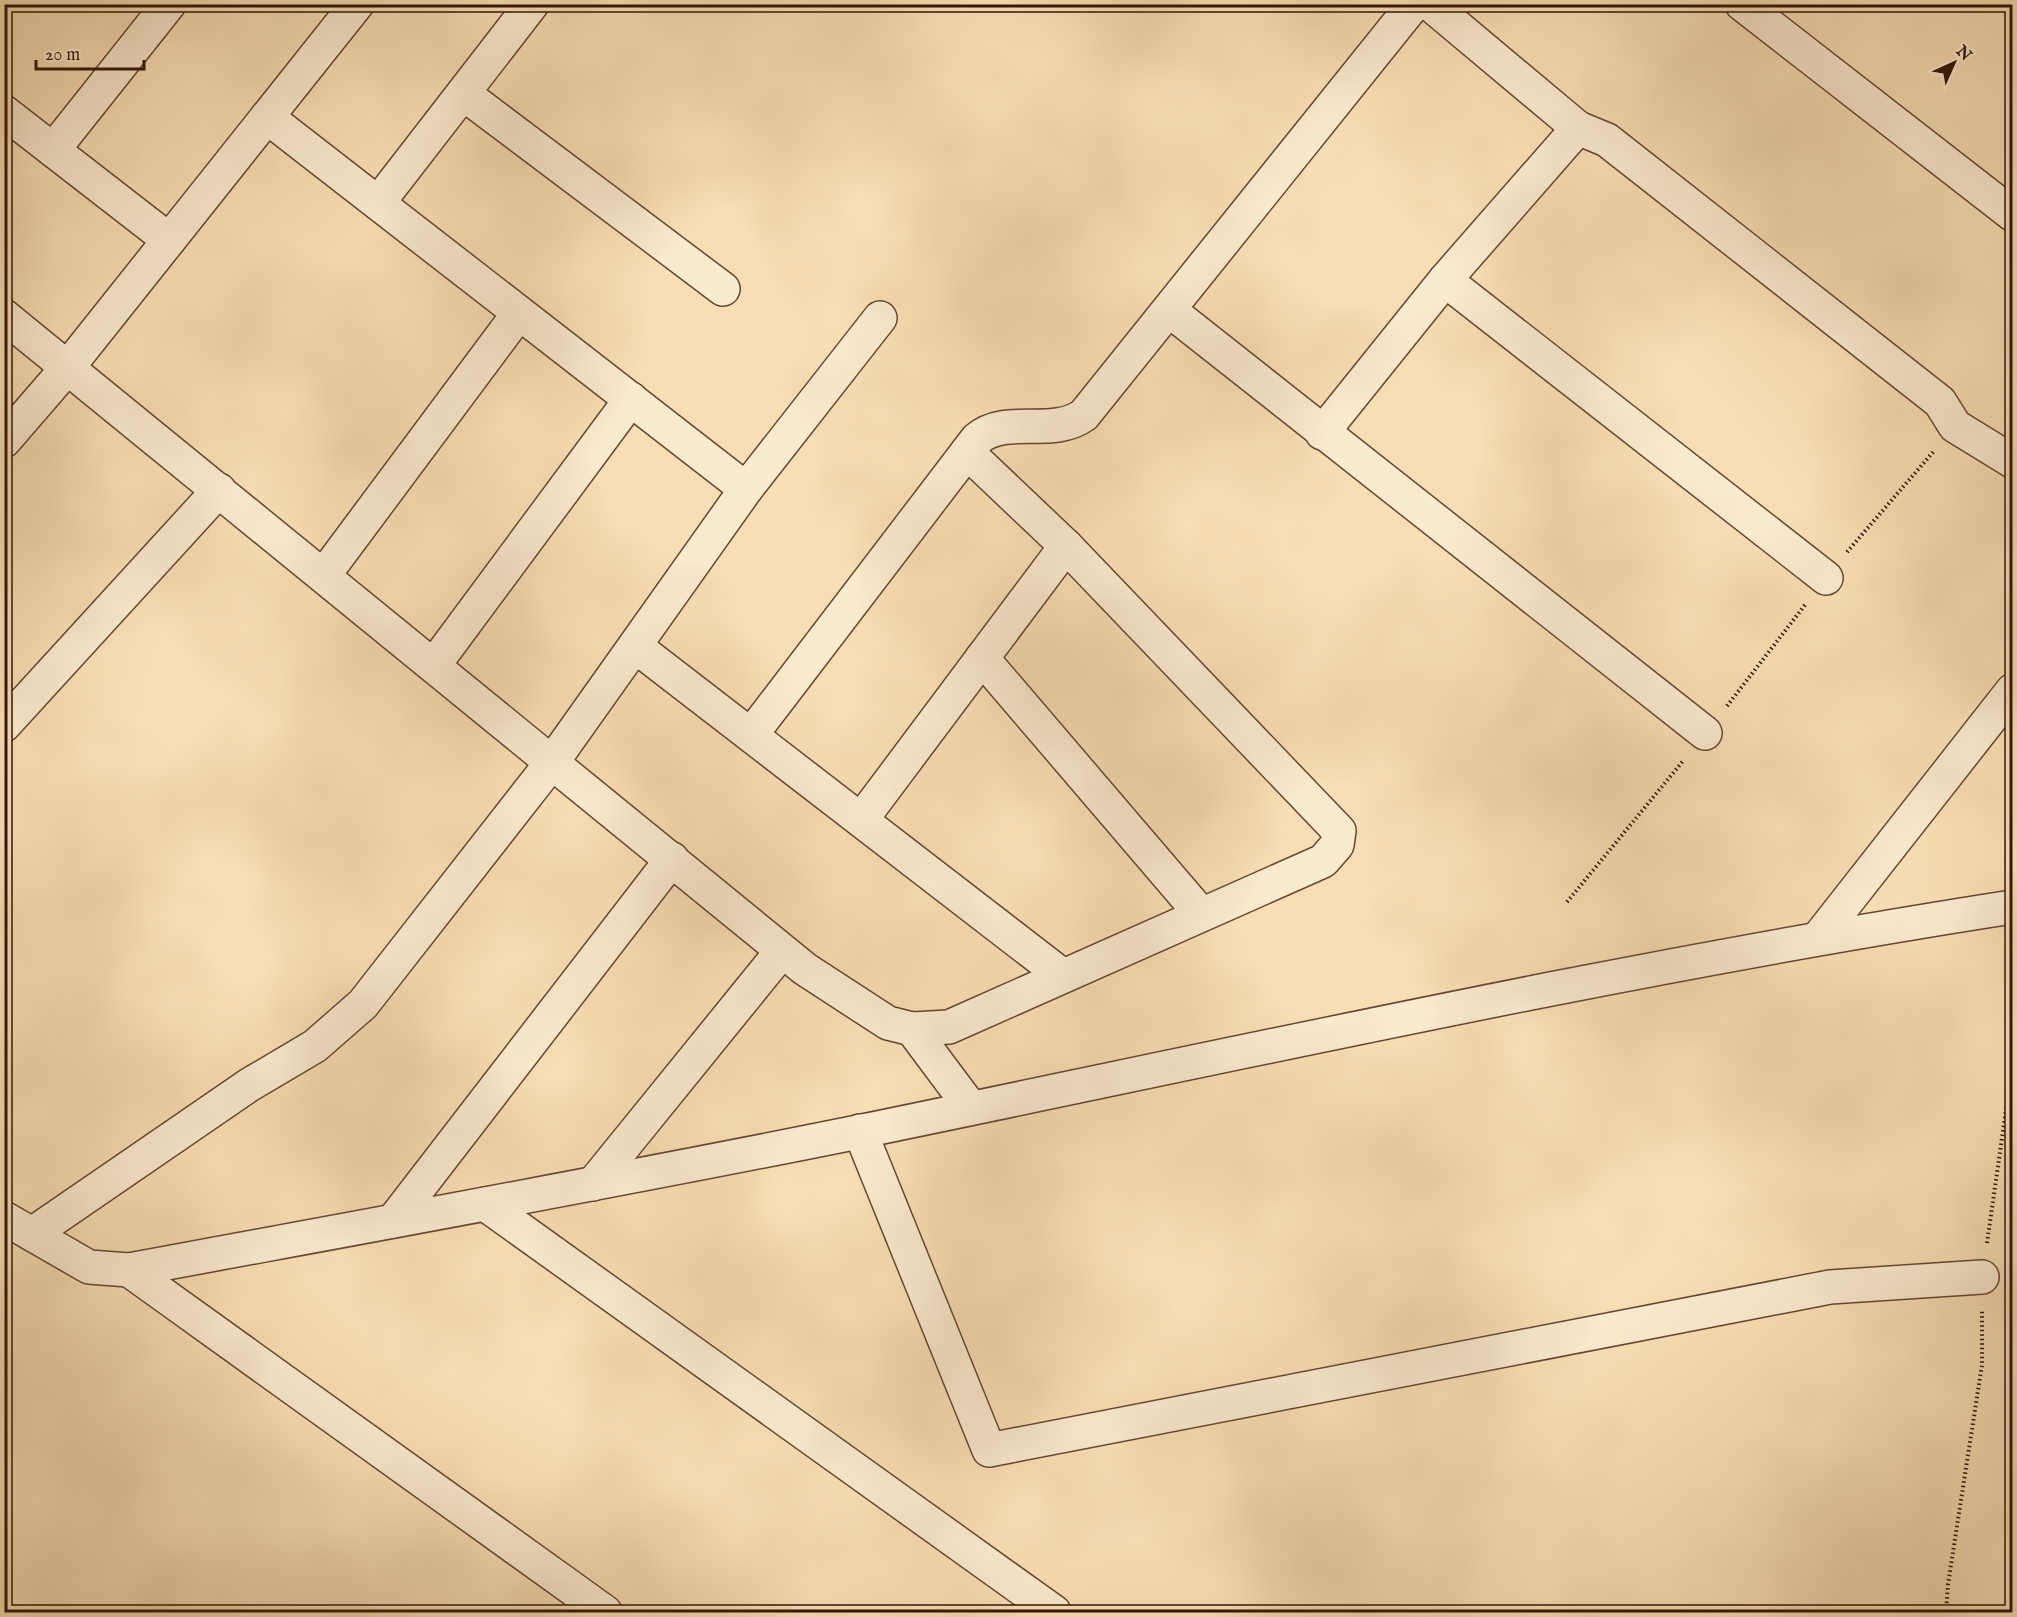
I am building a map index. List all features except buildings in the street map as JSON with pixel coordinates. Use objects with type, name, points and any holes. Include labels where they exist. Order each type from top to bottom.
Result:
[{"type":"street","points":[[53,150],[168,4]]},
{"type":"street","points":[[4,441],[68,368],[357,4]]},
{"type":"street","points":[[378,203],[532,4]]},
{"type":"street","points":[[751,735],[967,452],[986,431],[1072,424],[1084,415],[1414,4]]},
{"type":"street","points":[[1430,4],[1578,128],[1607,140],[1940,402],[1955,426],[2013,461]]},
{"type":"street","points":[[1742,4],[2013,214]]},
{"type":"street","points":[[464,94],[723,289]]},
{"type":"street","points":[[4,112],[169,240]]},
{"type":"street","points":[[267,117],[746,489]]},
{"type":"street","points":[[1322,433],[1445,280],[1578,128]]},
{"type":"street","points":[[1445,280],[1826,578]]},
{"type":"street","points":[[1169,310],[1705,734]]},
{"type":"street","points":[[324,575],[519,313]]},
{"type":"street","points":[[4,316],[553,761],[782,951],[805,969],[888,1023],[912,1029],[949,1027],[1323,861],[1337,845],[1339,831],[1066,546],[967,452]]},
{"type":"street","points":[[880,318],[746,489],[553,761],[363,1004],[315,1046],[18,1226],[89,1267],[129,1270],[593,1185],[1498,998],[1819,937],[2013,907]]},
{"type":"street","points":[[434,665],[631,399]]},
{"type":"street","points":[[4,725],[219,490]]},
{"type":"street","points":[[861,820],[1066,546]]},
{"type":"street","points":[[634,646],[1063,976]]},
{"type":"street","points":[[982,658],[1201,914]]},
{"type":"street","points":[[1819,937],[2013,691]]},
{"type":"street","points":[[393,1221],[672,859]]},
{"type":"street","points":[[593,1185],[782,951]]},
{"type":"street","points":[[912,1029],[971,1108]]},
{"type":"street","points":[[860,1131],[989,1450],[1830,1287],[1982,1277]]},
{"type":"street","points":[[485,1204],[1054,1612]]},
{"type":"street","points":[[129,1270],[605,1612]]},
{"type":"path","points":[[1568,902],[1705,734],[1826,578],[1955,426]]},
{"type":"path","points":[[1946,1612],[1948,1584],[1982,1365],[1982,1277],[2013,1068]]}]
